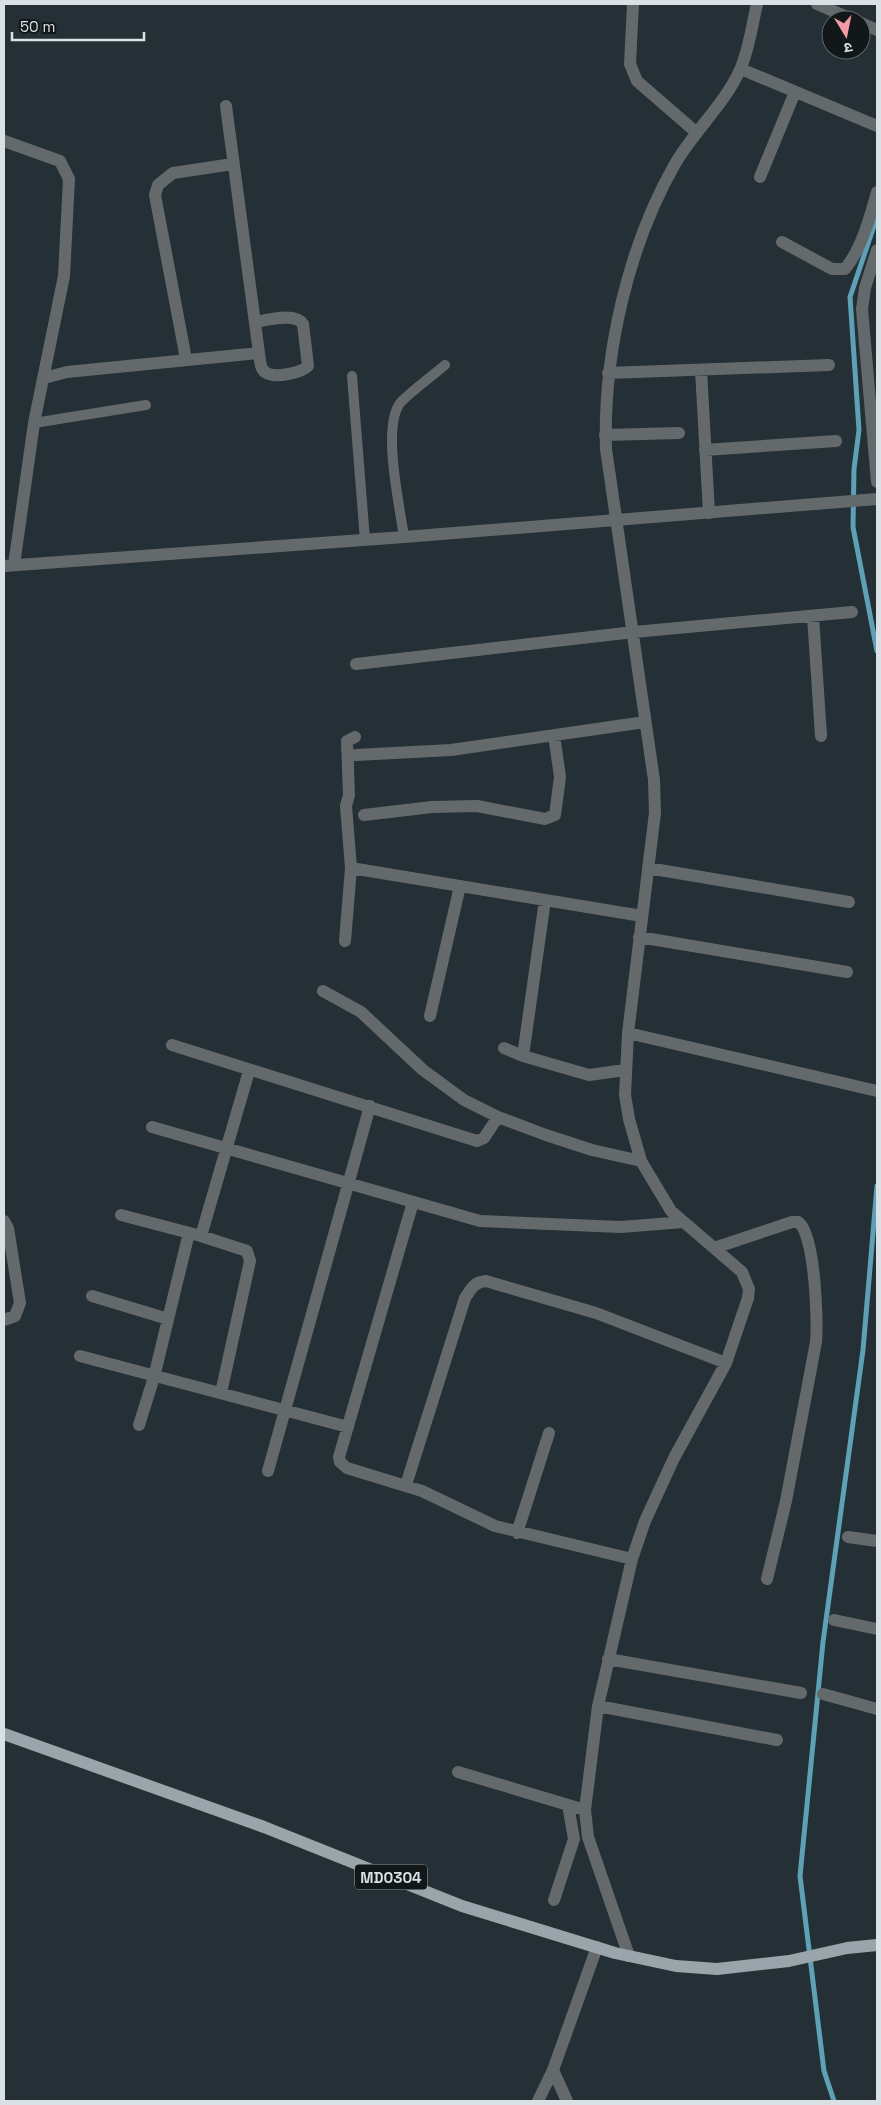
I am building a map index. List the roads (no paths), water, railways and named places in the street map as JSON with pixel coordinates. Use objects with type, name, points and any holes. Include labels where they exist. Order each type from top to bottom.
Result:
[{"type":"main road","name":"MD0304","points":[[4,1734],[264,1827],[462,1906],[597,1948],[629,1956],[676,1966],[717,1969],[789,1961],[847,1948],[877,1945]]},
{"type":"street","points":[[633,4],[630,64],[637,82],[697,133]]},
{"type":"street","points":[[629,1956],[588,1837],[585,1810],[598,1706],[632,1560],[645,1521],[674,1458],[726,1363],[748,1298],[749,1289],[742,1272],[671,1212],[641,1161],[624,1095],[628,1033],[654,813],[654,780],[605,435],[608,373],[624,296],[638,247],[675,164],[725,96],[740,69],[757,4]]},
{"type":"street","points":[[817,4],[831,10]]},
{"type":"street","points":[[740,69],[877,126]]},
{"type":"street","points":[[760,177],[795,92]]},
{"type":"street","points":[[226,106],[233,164],[259,353],[262,370],[275,375],[299,371],[308,366],[303,324],[300,320],[292,318],[255,322]]},
{"type":"street","points":[[4,141],[60,161],[69,179],[64,276],[34,423],[9,566],[617,521],[877,498]]},
{"type":"street","points":[[186,360],[155,195],[158,184],[173,173],[233,164]]},
{"type":"street","points":[[782,242],[832,269],[845,269],[871,217],[877,192]]},
{"type":"street","points":[[877,250],[865,288],[862,309],[877,482]]},
{"type":"street","points":[[44,378],[67,372],[259,353]]},
{"type":"street","points":[[608,373],[829,365]]},
{"type":"street","points":[[701,370],[709,513]]},
{"type":"street","points":[[605,435],[679,433]]},
{"type":"street","points":[[705,450],[836,441]]},
{"type":"street","points":[[356,664],[634,632],[852,612]]},
{"type":"street","points":[[814,616],[821,736]]},
{"type":"street","points":[[356,755],[451,750],[645,722]]},
{"type":"street","points":[[345,941],[351,868],[346,806],[349,795],[347,741],[355,736]]},
{"type":"street","points":[[364,815],[432,807],[477,806],[545,819],[555,815],[560,777],[554,736]]},
{"type":"street","points":[[351,868],[642,916]]},
{"type":"street","points":[[648,868],[848,902]]},
{"type":"street","points":[[430,1016],[460,886]]},
{"type":"street","points":[[523,1056],[545,900]]},
{"type":"street","points":[[640,937],[847,972]]},
{"type":"street","points":[[323,991],[361,1012],[423,1070],[464,1100],[498,1116],[592,1150],[641,1161]]},
{"type":"street","points":[[628,1033],[877,1092]]},
{"type":"street","points":[[172,1045],[249,1071],[370,1106],[477,1141],[484,1138],[498,1116]]},
{"type":"street","points":[[504,1048],[523,1056],[589,1075],[625,1070]]},
{"type":"street","points":[[139,1425],[154,1377],[168,1319],[195,1234],[227,1148],[249,1071]]},
{"type":"street","points":[[268,1471],[370,1106]]},
{"type":"street","points":[[152,1127],[480,1221],[621,1227],[683,1222]]},
{"type":"street","points":[[414,1202],[339,1457],[342,1465],[406,1485],[495,1526],[632,1560]]},
{"type":"street","points":[[122,1214],[243,1248],[249,1255],[250,1261],[221,1393]]},
{"type":"street","points":[[4,1221],[8,1228],[20,1303],[15,1316],[4,1320]]},
{"type":"street","points":[[714,1248],[792,1222],[798,1222],[805,1230],[816,1286],[818,1318],[816,1342],[788,1492],[767,1579]]},
{"type":"street","points":[[406,1485],[466,1298],[472,1286],[478,1282],[486,1281],[596,1313],[726,1363]]},
{"type":"street","points":[[92,1296],[168,1319]]},
{"type":"street","points":[[80,1356],[348,1427]]},
{"type":"street","points":[[517,1533],[549,1432]]},
{"type":"street","points":[[848,1537],[877,1541]]},
{"type":"street","points":[[834,1620],[877,1629]]},
{"type":"street","points":[[608,1659],[801,1693]]},
{"type":"street","points":[[823,1694],[877,1709]]},
{"type":"street","points":[[598,1706],[777,1740]]},
{"type":"street","points":[[458,1772],[585,1810]]},
{"type":"street","points":[[554,1900],[574,1839],[568,1805]]},
{"type":"street","points":[[538,2101],[553,2070],[597,1948]]},
{"type":"street","points":[[553,2070],[567,2101]]},
{"type":"lane","points":[[404,537],[391,437],[393,418],[400,403],[446,365]]},
{"type":"lane","points":[[352,376],[365,540]]},
{"type":"lane","points":[[34,423],[146,405]]},
{"type":"waterway","points":[[877,217],[850,297],[859,430],[854,469],[853,527],[877,651]]},
{"type":"waterway","points":[[834,2101],[824,2071],[800,1876],[823,1642],[863,1350],[877,1186]]}]
